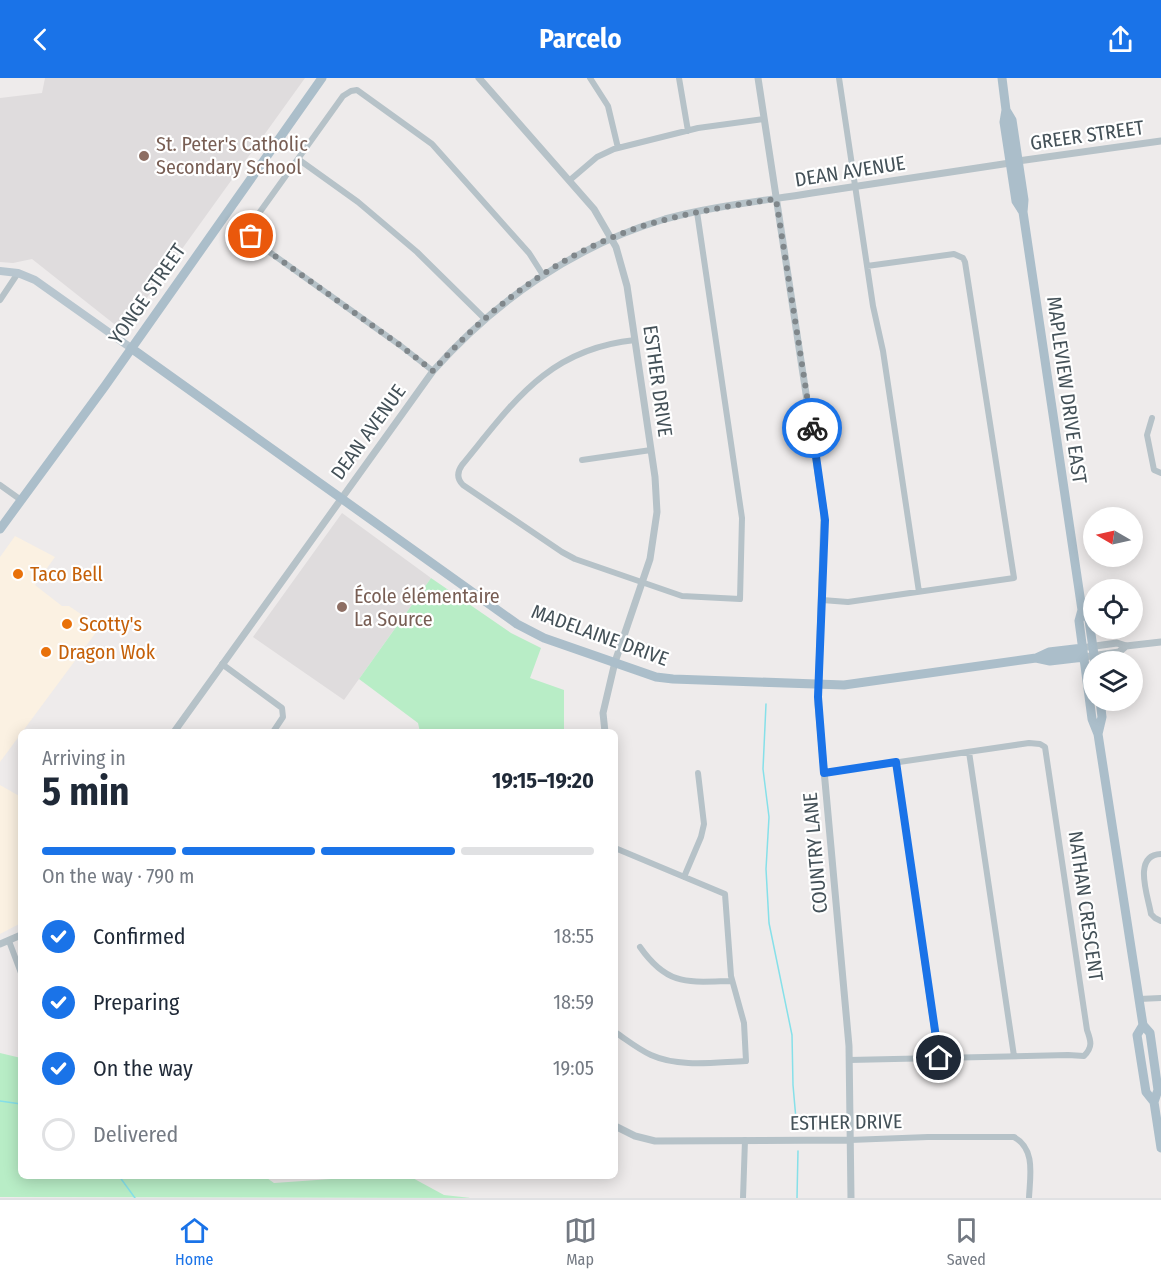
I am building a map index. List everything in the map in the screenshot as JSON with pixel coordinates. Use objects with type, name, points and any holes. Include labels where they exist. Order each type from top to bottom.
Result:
[{"type":"main road","name":"YONGE STREET","points":[[0,529],[322,78]]},
{"type":"main road","name":"MAPLEVIEW DRIVE EAST","points":[[1002,78],[1006,110],[1012,120],[1014,162],[1024,200],[1023,212],[1082,609],[1089,620],[1090,651]]},
{"type":"main road","points":[[0,271],[18,273],[35,280],[131,348]]},
{"type":"main road","name":"MADELAINE DRIVE","points":[[131,348],[526,629],[544,638],[666,679],[844,685],[1036,658],[1049,652],[1083,653]]},
{"type":"main road","name":"MAPLEVIEW DRIVE EAST","points":[[1092,711],[1092,719],[1098,734],[1143,1025],[1137,1035],[1146,1092],[1154,1102],[1161,1148]]},
{"type":"main road","name":"MAPLEVIEW DRIVE EAST","points":[[1098,734],[1101,711]]},
{"type":"street","name":"ESTHER DRIVE","points":[[479,78],[594,209],[611,238],[624,274],[651,450],[657,518],[652,549],[615,662],[603,713],[605,729]]},
{"type":"street","points":[[590,78],[608,106],[618,148]]},
{"type":"street","points":[[679,78],[688,131]]},
{"type":"street","name":"COUNTRY LANE","points":[[758,78],[824,508],[818,711],[849,1060],[851,1198]]},
{"type":"street","points":[[839,78],[919,592]]},
{"type":"street","points":[[433,371],[252,238],[249,230],[343,96],[357,90],[432,144],[529,253],[543,275]]},
{"type":"street","points":[[570,180],[599,156],[618,148],[688,131],[764,119]]},
{"type":"street","name":"GREER STREET","points":[[1014,162],[1161,141]]},
{"type":"street","points":[[298,159],[358,202],[408,245],[485,319]]},
{"type":"street","name":"DEAN AVENUE","points":[[176,729],[433,371],[485,319],[543,275],[611,238],[661,221],[697,212],[1014,162]]},
{"type":"street","points":[[635,340],[610,344],[586,352],[563,362],[542,376],[511,405],[462,465],[458,476],[463,485],[567,555],[686,597],[740,599],[742,516],[697,212]]},
{"type":"street","points":[[822,600],[850,602],[1014,578],[967,266],[963,258],[954,254],[867,266]]},
{"type":"street","points":[[0,300],[18,273]]},
{"type":"street","points":[[1152,418],[1147,435],[1154,470],[1161,473]]},
{"type":"street","points":[[582,460],[651,450]]},
{"type":"street","points":[[0,485],[21,500]]},
{"type":"street","name":"MADELAINE DRIVE","points":[[1120,651],[1126,646],[1161,642]]},
{"type":"street","points":[[222,664],[282,708],[283,717],[275,729]]},
{"type":"street","name":"NATHAN CRESCENT","points":[[824,773],[1035,743],[1045,747],[1087,1030],[1092,1044],[1084,1056],[849,1060]]},
{"type":"street","points":[[969,752],[1014,1056]]},
{"type":"street","points":[[896,762],[939,1058]]},
{"type":"street","points":[[684,877],[704,824],[698,773]]},
{"type":"street","points":[[618,849],[725,894],[732,981],[744,1023],[746,1061],[681,1062],[665,1060],[648,1054],[618,1034]]},
{"type":"street","points":[[1161,854],[1151,855],[1143,868],[1151,914],[1161,921]]},
{"type":"street","points":[[0,944],[18,936]]},
{"type":"street","points":[[9,941],[18,965]]},
{"type":"street","points":[[640,947],[658,968],[676,980],[732,981]]},
{"type":"street","points":[[1139,999],[1161,998]]},
{"type":"street","name":"ESTHER DRIVE","points":[[618,1128],[635,1136],[655,1141],[1014,1137],[1023,1142],[1028,1152],[1029,1198]]},
{"type":"street","points":[[743,1198],[745,1140]]},
{"type":"shaded area","name":"St. Peter's Catholic Secondary School","points":[[45,78],[305,78],[123,331],[32,259],[13,263],[0,262],[0,98],[42,93]]},
{"type":"shaded area","name":"École élémentaire La Source","points":[[342,513],[431,578],[344,700],[253,637]]},
{"type":"shaded area","points":[[15,536],[55,557],[35,585],[62,606],[69,606],[100,627],[24,729],[18,729],[18,738],[0,762],[0,557]]},
{"type":"shaded area","points":[[0,785],[18,795],[18,925],[0,934]]},
{"type":"green space","points":[[431,578],[511,633],[541,648],[530,678],[564,690],[564,729],[419,729],[418,723],[359,679]]},
{"type":"green space","points":[[0,1053],[18,1057],[18,1179],[268,1179],[274,1183],[331,1179],[415,1179],[444,1195],[471,1198],[0,1197]]},
{"type":"waterway","points":[[766,704],[763,769],[769,817],[766,869],[769,923],[792,1035],[797,1131]]},
{"type":"waterway","points":[[0,1101],[18,1104]]},
{"type":"waterway","points":[[797,1198],[798,1151]]},
{"type":"waterway","points":[[121,1179],[135,1198]]},
{"type":"way so far","points":[[251,236],[254,241],[433,371],[499,307],[543,275],[584,252],[618,236],[668,219],[710,209],[776,199],[812,428]]},
{"type":"place","name":"St. Peter's Catholic Secondary School","points":[[144,156]]},
{"type":"place","name":"Taco Bell","points":[[18,574]]},
{"type":"place","name":"École élémentaire La Source","points":[[342,607]]},
{"type":"place","name":"Scotty's","points":[[67,624]]},
{"type":"place","name":"Dragon Wok","points":[[46,652]]},
{"type":"route","points":[[812,428],[825,520],[818,697],[824,773],[896,762],[939,1058]]}]
